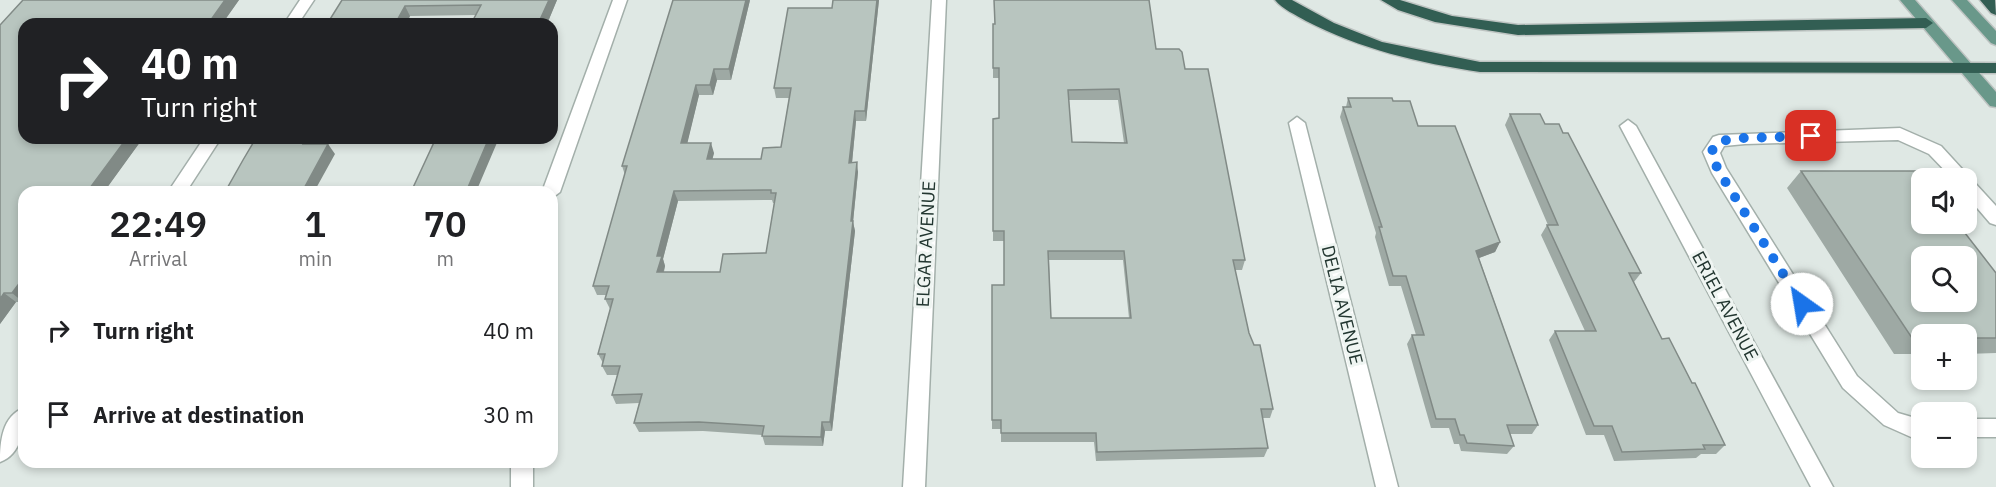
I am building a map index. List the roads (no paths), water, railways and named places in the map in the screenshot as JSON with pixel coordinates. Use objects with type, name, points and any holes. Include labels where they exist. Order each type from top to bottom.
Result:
[{"type":"highway","points":[[1282,0],[1298,11],[1361,41],[1402,54],[1480,67],[1996,68]]},
{"type":"highway","points":[[1388,0],[1406,9],[1461,24],[1518,30],[1926,22]]},
{"type":"highway","points":[[1987,0],[1996,10]]},
{"type":"main road","points":[[1906,0],[1996,102]]},
{"type":"main road","points":[[1959,0],[1996,40]]},
{"type":"street","points":[[295,18],[307,0]]},
{"type":"street","points":[[554,186],[620,0]]},
{"type":"street","name":"ELGAR AVENUE","points":[[914,487],[939,0]]},
{"type":"street","name":"DELIA AVENUE","points":[[1297,123],[1387,487]]},
{"type":"street","name":"ERIEL AVENUE","points":[[1628,126],[1822,487]]},
{"type":"street","points":[[1911,427],[1879,411],[1850,382],[1718,170],[1711,152],[1719,141],[1744,138],[1900,134],[1935,150],[1952,168]]},
{"type":"street","points":[[181,186],[209,144]]},
{"type":"street","points":[[1977,196],[1996,218]]},
{"type":"street","points":[[0,453],[18,426]]},
{"type":"street","points":[[1977,428],[1996,428]]},
{"type":"street","points":[[522,468],[522,487]]}]
